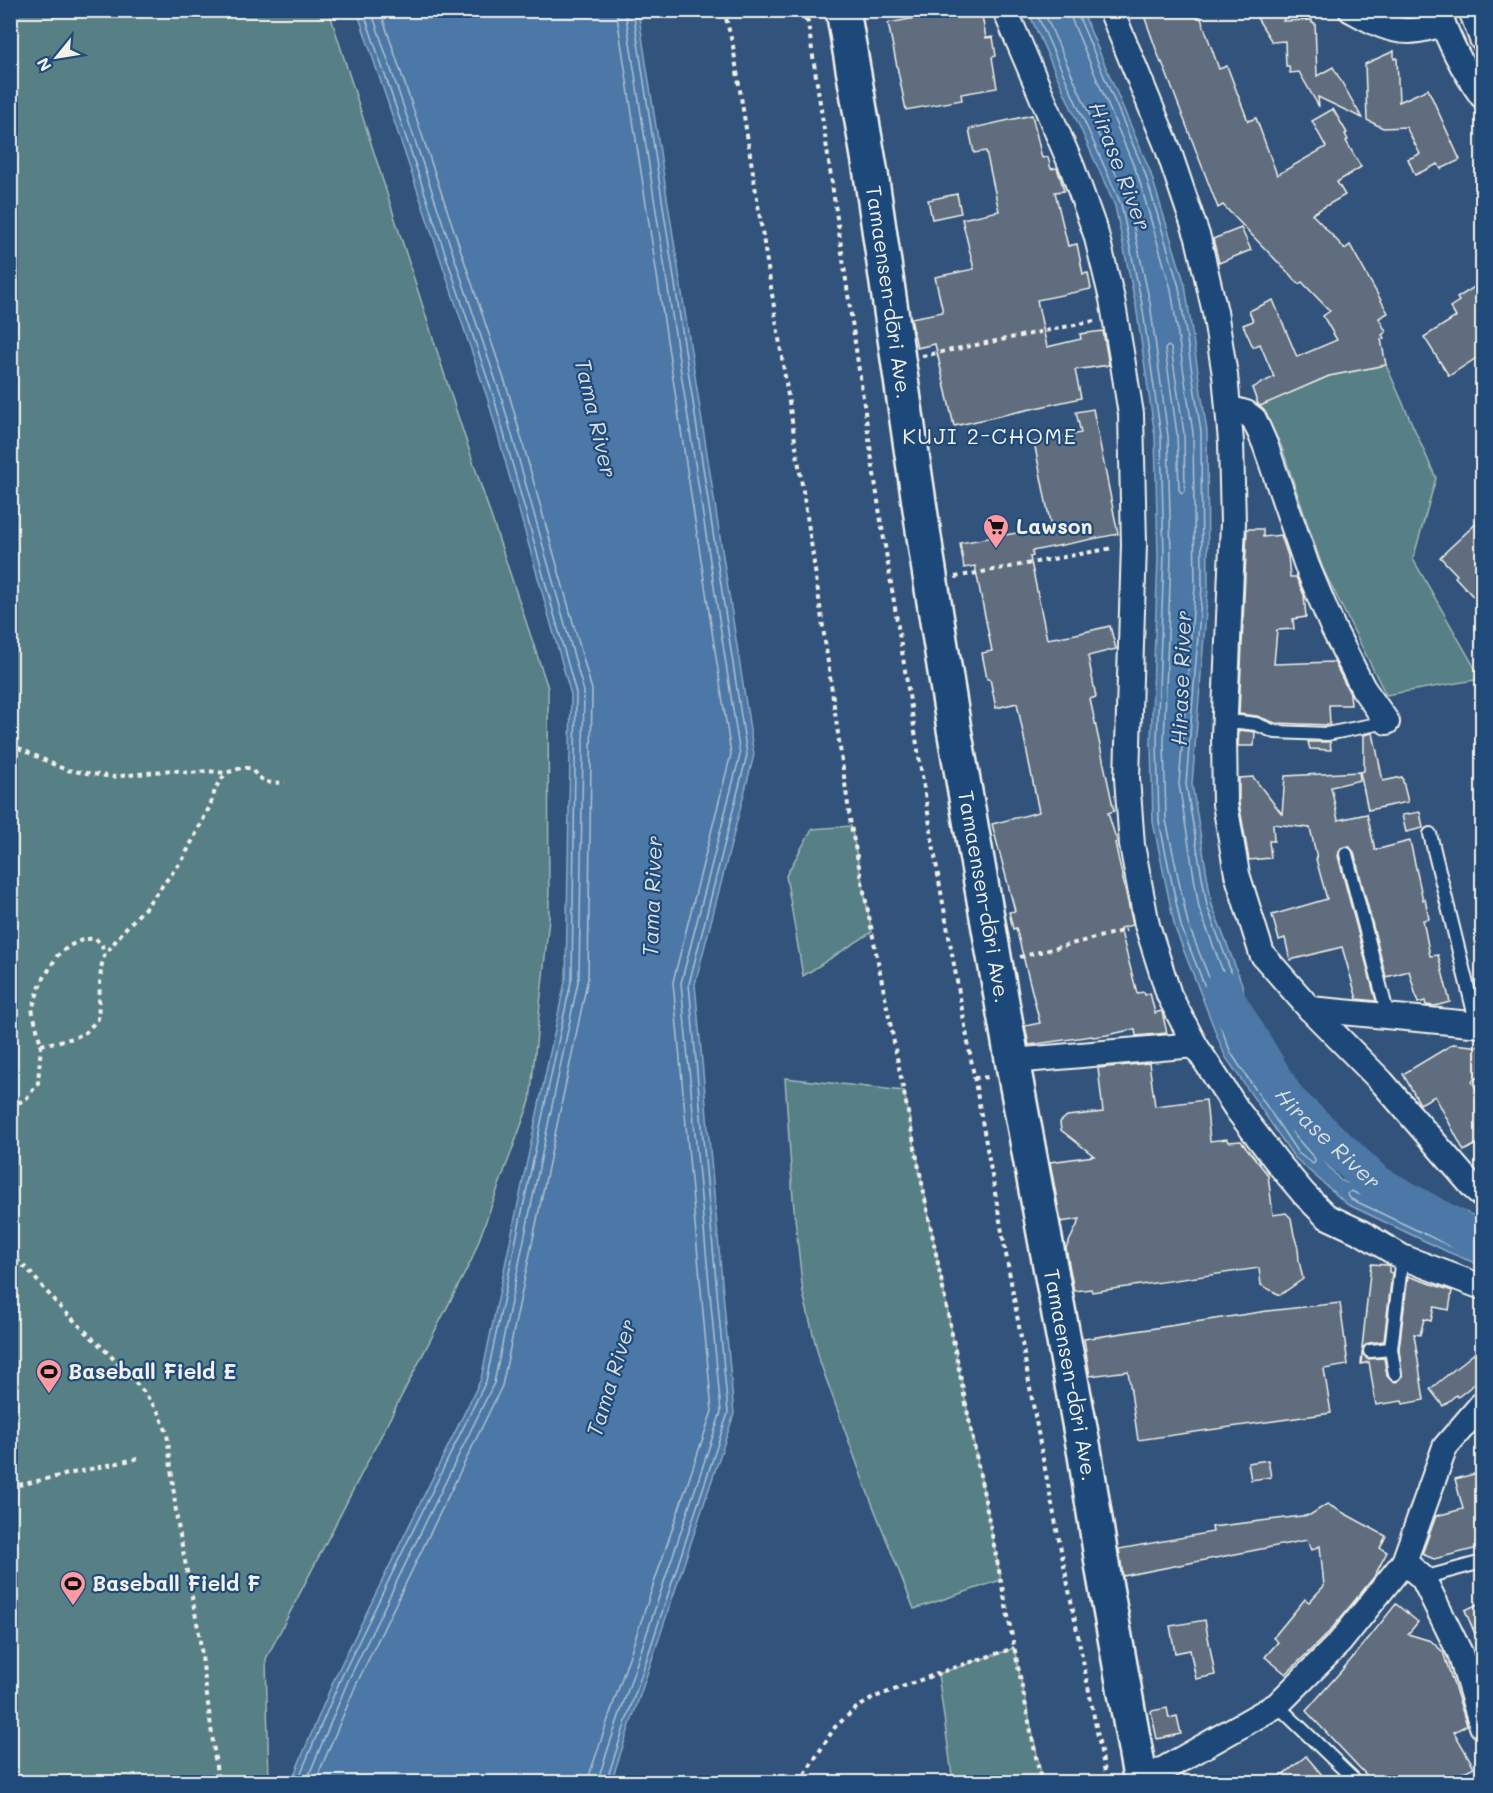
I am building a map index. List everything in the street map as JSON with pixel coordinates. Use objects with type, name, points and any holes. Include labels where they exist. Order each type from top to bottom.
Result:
[{"type":"main road","name":"Tamaensen-dōri Ave.","points":[[843,10],[871,174],[930,582],[954,729],[1085,1455],[1141,1782]]},
{"type":"street","points":[[1005,10],[1072,167],[1096,234],[1115,316],[1131,414],[1134,544],[1127,778],[1132,846],[1148,925],[1169,995],[1195,1045],[1238,1111],[1278,1163],[1326,1216],[1362,1233],[1402,1257],[1482,1287]]},
{"type":"street","points":[[1111,10],[1167,146],[1198,238],[1215,312],[1225,375],[1231,441],[1233,523],[1225,724],[1225,804],[1237,874],[1262,954],[1310,1009],[1382,1082],[1473,1188],[1482,1195]]},
{"type":"street","points":[[1351,10],[1377,18],[1392,29],[1412,31],[1441,17],[1472,81],[1482,96]]},
{"type":"street","points":[[1471,10],[1482,39]]},
{"type":"street","points":[[1228,408],[1246,413],[1254,419],[1265,444],[1307,566],[1333,627],[1363,688],[1387,723]]},
{"type":"street","points":[[1310,1009],[1480,1025]]},
{"type":"street","points":[[1013,1061],[1195,1045]]},
{"type":"street","points":[[1141,1782],[1277,1705],[1340,1642],[1404,1562],[1445,1447],[1482,1404]]},
{"type":"street","points":[[1404,1562],[1423,1578],[1461,1653],[1482,1726]]},
{"type":"lane","points":[[1225,724],[1239,722],[1256,724],[1275,732],[1327,734],[1387,723]]},
{"type":"lane","points":[[1430,834],[1480,1025]]},
{"type":"lane","points":[[1346,854],[1388,1016]]},
{"type":"lane","points":[[1395,1374],[1391,1349],[1402,1257]]},
{"type":"lane","points":[[1370,1351],[1391,1349]]},
{"type":"lane","points":[[1423,1578],[1482,1562]]},
{"type":"lane","points":[[1277,1705],[1357,1782]]},
{"type":"path","points":[[724,10],[733,46],[811,542],[851,826],[1041,1782]]},
{"type":"path","points":[[801,10],[808,24]]},
{"type":"path","points":[[806,10],[882,526],[939,881],[1041,1449],[1107,1782]]},
{"type":"path","points":[[898,361],[1115,316]]},
{"type":"path","points":[[930,582],[1134,544]]},
{"type":"path","points":[[10,744],[66,770],[113,777],[172,770],[191,773],[208,771],[226,773],[250,768],[259,778],[270,784],[285,782]]},
{"type":"path","points":[[41,1044],[74,1038],[86,1032],[98,1018],[101,968],[104,956],[124,930],[146,908],[183,859],[210,806],[216,788],[226,773]]},
{"type":"path","points":[[996,963],[1148,925]]},
{"type":"path","points":[[10,1107],[26,1099],[38,1083],[41,1044],[32,1010],[41,983],[57,956],[69,946],[82,940],[95,938],[102,945],[104,956]]},
{"type":"path","points":[[10,1253],[143,1391],[159,1413],[167,1433],[177,1520],[201,1644],[218,1782]]},
{"type":"path","points":[[10,1487],[140,1458]]},
{"type":"path","points":[[800,1782],[835,1727],[855,1708],[875,1697],[1014,1648]]},
{"type":"green space","points":[[11,10],[329,11],[451,395],[548,688],[549,918],[530,1101],[472,1259],[266,1659],[269,1782],[11,1782]]},
{"type":"green space","points":[[1386,365],[1436,478],[1413,559],[1481,679],[1386,695],[1323,569],[1281,445],[1259,406],[1329,376]]},
{"type":"green space","points":[[851,826],[872,932],[803,976],[786,876],[812,829]]},
{"type":"green space","points":[[785,1078],[904,1091],[1001,1580],[914,1609],[864,1483],[820,1362],[803,1293],[793,1199]]},
{"type":"green space","points":[[1014,1648],[1043,1782],[953,1782],[938,1674]]},
{"type":"water","name":"Tama River","points":[[357,11],[638,11],[754,755],[695,984],[734,1414],[611,1782],[291,1782],[336,1675],[481,1379],[566,977],[571,695],[488,400]]},
{"type":"water","points":[[1028,11],[1082,11],[1150,171],[1185,285],[1207,432],[1208,588],[1192,784],[1212,905],[1243,987],[1248,1050],[1300,1132],[1340,1180],[1370,1193],[1415,1191],[1482,1219],[1482,1266],[1347,1204],[1294,1157],[1225,1056],[1175,928],[1153,822],[1151,742],[1158,557],[1155,436],[1136,306],[1115,206]]},
{"type":"building","points":[[943,10],[981,10],[986,38],[993,37],[996,56],[992,57],[997,88],[961,94],[962,100],[906,110],[888,23],[943,13]]},
{"type":"building","points":[[1142,10],[1198,10],[1219,69],[1227,66],[1248,121],[1256,118],[1277,175],[1326,147],[1312,121],[1333,109],[1347,133],[1345,134],[1348,140],[1346,141],[1361,167],[1337,182],[1345,195],[1312,214],[1345,249],[1350,245],[1388,313],[1379,318],[1386,332],[1382,335],[1384,338],[1381,339],[1386,365],[1329,376],[1260,406],[1258,404],[1252,388],[1274,377],[1260,344],[1253,347],[1243,325],[1253,321],[1249,311],[1273,300],[1297,357],[1337,340],[1323,316],[1330,311],[1302,282],[1299,284],[1223,205],[1218,208]]},
{"type":"building","points":[[1252,10],[1289,10],[1283,21],[1312,20],[1312,23],[1315,23],[1317,76],[1333,67],[1362,118],[1318,97],[1319,107],[1299,72],[1290,73],[1289,66],[1286,66],[1285,41],[1272,42]]},
{"type":"building","points":[[1394,51],[1394,59],[1397,58],[1399,102],[1428,89],[1460,160],[1441,169],[1438,164],[1415,175],[1408,159],[1420,154],[1406,127],[1383,128],[1367,120],[1365,64]]},
{"type":"building","points":[[1032,115],[1042,158],[1048,157],[1051,169],[1057,168],[1061,180],[1064,191],[1055,192],[1068,246],[1077,244],[1083,274],[1088,273],[1091,289],[1037,300],[1047,347],[1081,339],[1080,334],[1103,331],[1109,365],[1075,370],[1081,398],[954,426],[935,344],[917,348],[911,318],[943,312],[935,277],[974,269],[962,219],[999,211],[986,151],[974,153],[969,129]]},
{"type":"building","points":[[957,194],[961,213],[932,219],[928,200]]},
{"type":"building","points":[[1241,228],[1251,250],[1219,263],[1213,239]]},
{"type":"building","points":[[1482,282],[1482,354],[1449,376],[1424,337],[1456,317],[1450,307],[1459,301],[1457,298]]},
{"type":"building","points":[[1093,409],[1118,534],[1032,551],[1033,556],[1030,557],[1047,639],[1110,626],[1116,649],[1088,656],[1096,697],[1090,699],[1114,811],[1108,813],[1117,842],[1115,843],[1133,925],[1120,928],[1137,993],[1144,992],[1145,995],[1150,993],[1155,1013],[1162,1012],[1167,1033],[1136,1036],[1135,1029],[1029,1045],[1025,1026],[1040,1023],[1016,928],[1013,929],[1009,912],[1015,911],[992,824],[1039,812],[1017,703],[996,708],[990,679],[987,679],[982,653],[992,651],[975,566],[964,568],[960,543],[1051,527],[1034,442],[1081,433],[1076,412]]},
{"type":"building","points":[[1482,518],[1482,606],[1440,557]]},
{"type":"building","points":[[1247,529],[1263,529],[1263,537],[1281,535],[1288,556],[1290,577],[1296,577],[1304,595],[1306,617],[1293,619],[1294,629],[1277,630],[1274,664],[1334,662],[1350,694],[1351,705],[1329,705],[1330,725],[1275,723],[1257,716],[1239,714]]},
{"type":"building","points":[[1239,730],[1255,732],[1254,746],[1238,746]]},
{"type":"building","points":[[1373,733],[1383,781],[1402,777],[1408,802],[1368,810],[1360,772],[1364,771],[1364,735]]},
{"type":"building","points":[[1308,742],[1330,742],[1331,750],[1310,749]]},
{"type":"building","points":[[1359,772],[1360,780],[1331,787],[1338,820],[1367,814],[1375,850],[1410,841],[1429,919],[1423,920],[1430,956],[1438,955],[1450,1002],[1435,1006],[1426,1005],[1425,1001],[1418,1003],[1409,971],[1386,977],[1354,852],[1349,846],[1341,848],[1338,856],[1376,1001],[1357,999],[1342,947],[1290,960],[1285,938],[1279,940],[1272,915],[1327,899],[1310,828],[1273,824],[1274,841],[1269,841],[1271,858],[1249,860],[1239,803],[1239,778],[1253,777],[1282,814],[1285,776]]},
{"type":"building","points":[[1420,812],[1423,828],[1406,832],[1402,815]]},
{"type":"building","points":[[1453,1044],[1482,1047],[1482,1074],[1472,1081],[1482,1101],[1482,1141],[1464,1151],[1435,1096],[1420,1104],[1403,1074]]},
{"type":"building","points":[[1149,1063],[1155,1106],[1206,1100],[1210,1141],[1227,1139],[1228,1142],[1241,1141],[1268,1175],[1273,1215],[1286,1213],[1291,1218],[1303,1279],[1280,1295],[1261,1285],[1259,1268],[1092,1292],[1091,1289],[1074,1291],[1066,1248],[1080,1219],[1061,1222],[1050,1162],[1094,1156],[1061,1130],[1060,1122],[1067,1116],[1103,1112],[1098,1068]]},
{"type":"building","points":[[1371,1264],[1387,1265],[1389,1272],[1392,1273],[1384,1341],[1369,1343],[1362,1348]]},
{"type":"building","points":[[1408,1276],[1452,1291],[1449,1310],[1434,1307],[1431,1321],[1424,1319],[1420,1335],[1414,1334],[1424,1400],[1403,1404],[1402,1401],[1376,1405],[1369,1362],[1361,1364],[1362,1352],[1367,1359],[1384,1358],[1387,1376],[1392,1381],[1397,1382],[1402,1377],[1399,1349]]},
{"type":"building","points":[[1340,1303],[1348,1365],[1324,1369],[1331,1413],[1138,1440],[1128,1371],[1090,1376],[1084,1339],[1267,1311]]},
{"type":"building","points":[[1482,1347],[1482,1378],[1443,1406],[1430,1389]]},
{"type":"building","points":[[1268,1460],[1271,1477],[1251,1480],[1248,1463]]},
{"type":"building","points":[[1482,1472],[1482,1547],[1434,1559],[1422,1554],[1436,1516],[1463,1509],[1455,1479]]},
{"type":"building","points":[[1327,1504],[1386,1536],[1380,1548],[1387,1552],[1374,1577],[1329,1632],[1286,1674],[1265,1657],[1278,1642],[1273,1638],[1305,1599],[1309,1602],[1324,1586],[1320,1546],[1312,1550],[1307,1540],[1123,1576],[1119,1549],[1213,1532],[1212,1527],[1310,1515]]},
{"type":"building","points":[[1482,1602],[1482,1651],[1465,1610]]},
{"type":"building","points":[[1396,1604],[1418,1622],[1408,1634],[1431,1641],[1443,1652],[1467,1725],[1454,1732],[1474,1767],[1445,1782],[1373,1782],[1306,1711]]},
{"type":"building","points":[[1205,1620],[1215,1675],[1196,1679],[1190,1650],[1175,1653],[1170,1626]]},
{"type":"building","points":[[1167,1708],[1169,1718],[1177,1716],[1181,1734],[1157,1739],[1151,1711]]},
{"type":"building","points":[[1306,1756],[1328,1782],[1275,1782]]},
{"type":"waterway","name":"Hirase River","points":[[1223,990],[1227,1001],[1287,1101],[1375,1183],[1463,1232],[1482,1240]]},
{"type":"place","name":"Lawson","points":[[996,550]]},
{"type":"place","name":"Baseball Field E","points":[[49,1395]]},
{"type":"place","name":"Baseball Field F","points":[[73,1607]]},
{"type":"district","name":"KUJI 2-CHOME","points":[[990,436]]}]
